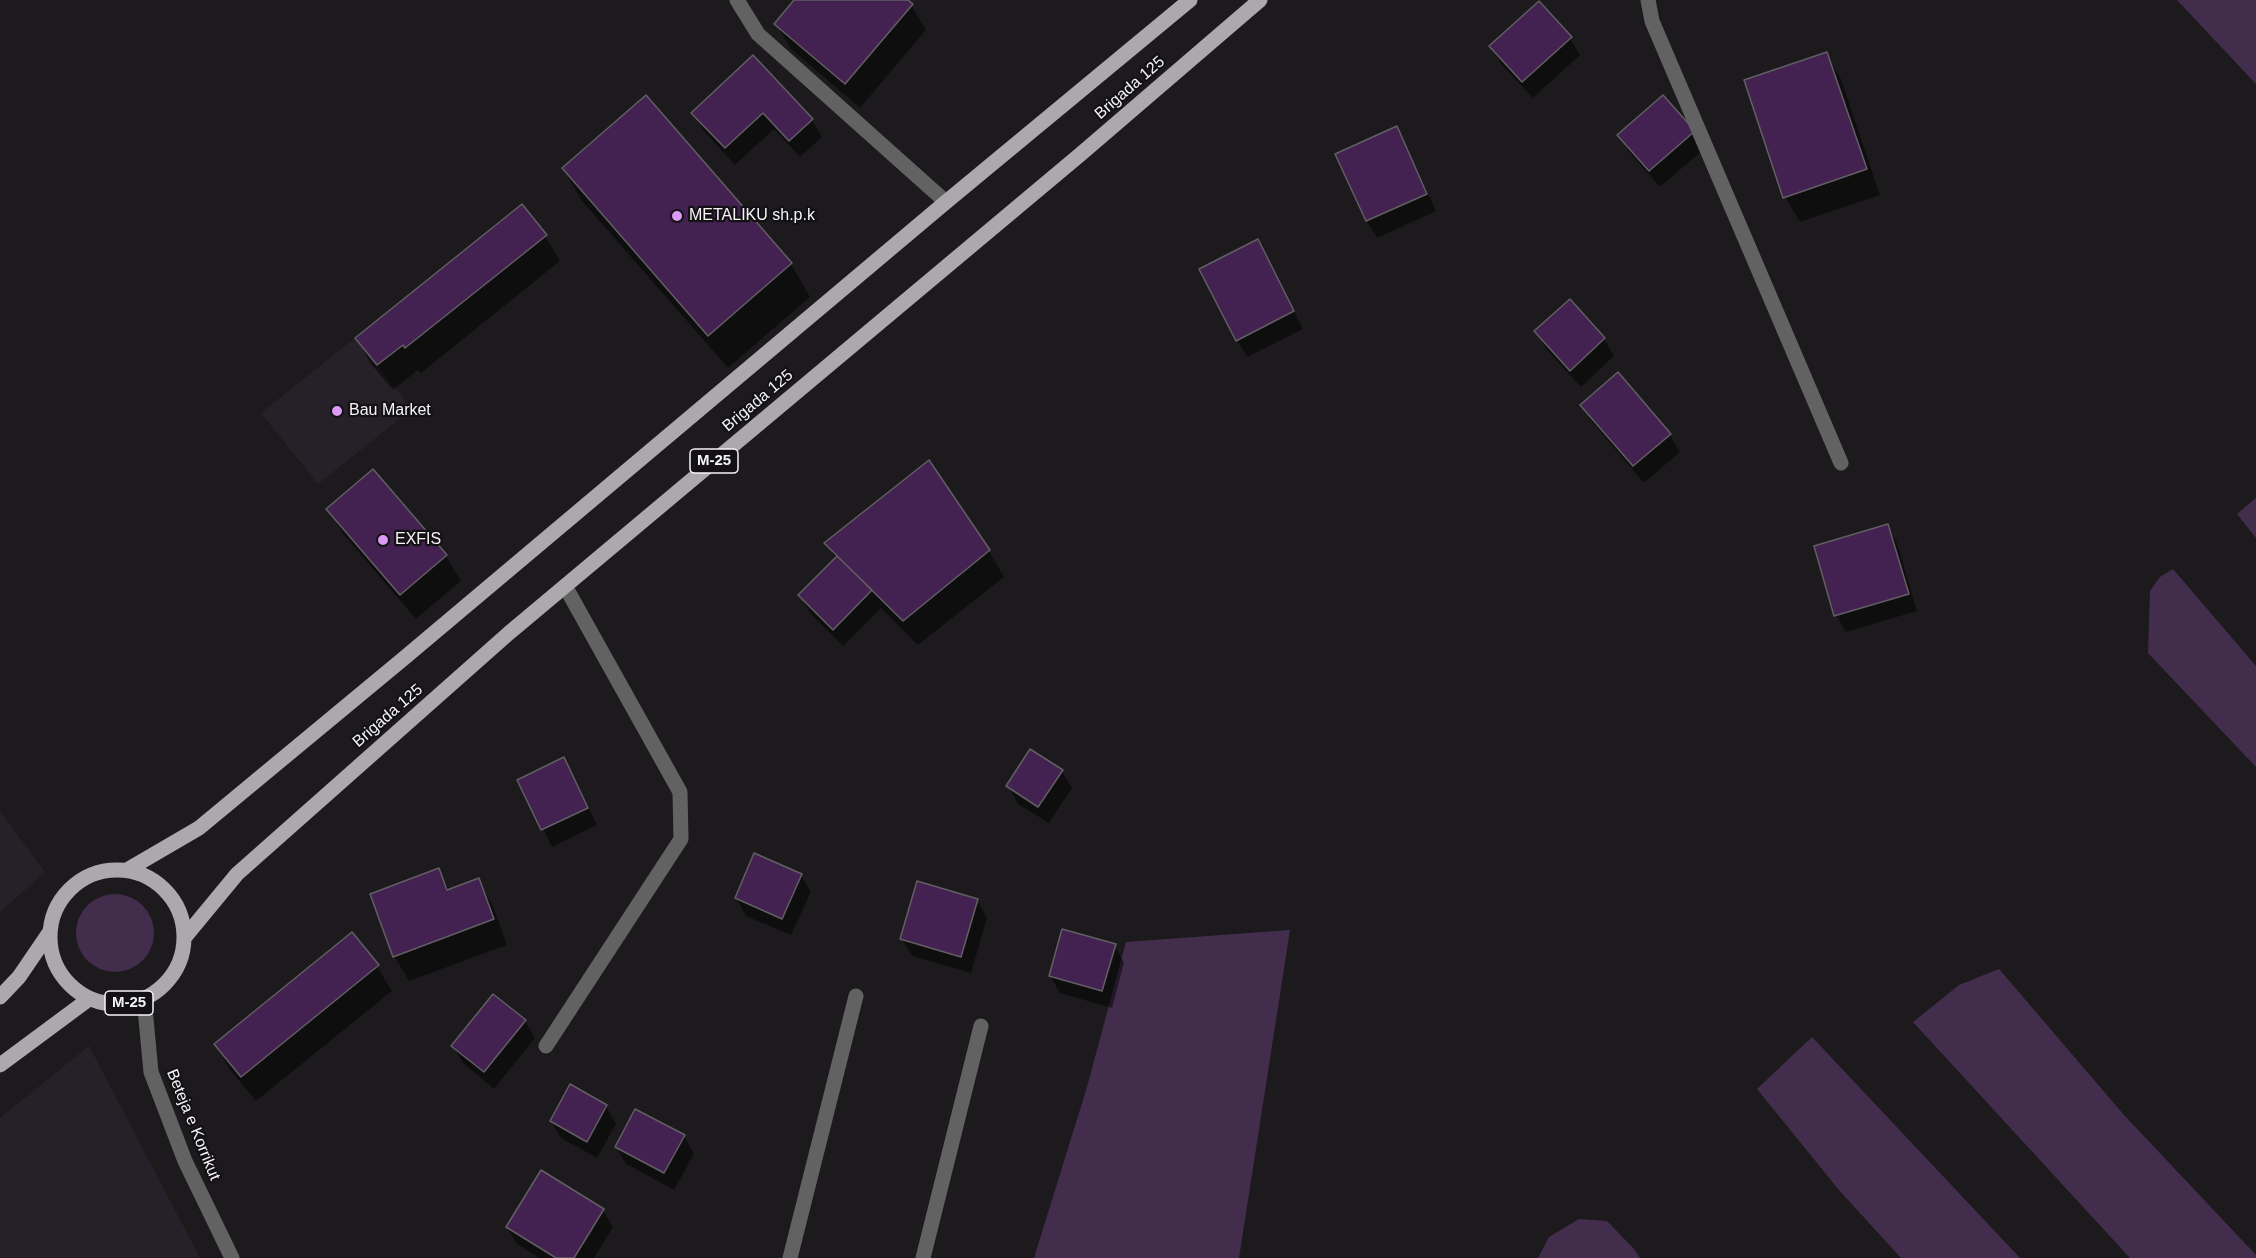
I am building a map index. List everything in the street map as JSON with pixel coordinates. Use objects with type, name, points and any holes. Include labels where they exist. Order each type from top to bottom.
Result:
[{"type":"main road","name":"Brigada 125","points":[[127,870],[199,828],[1190,0]]},
{"type":"main road","name":"Brigada 125","points":[[185,938],[237,874],[565,586],[1082,153],[1260,0]]},
{"type":"main road","name":"M-25","points":[[105,870],[127,870],[150,877],[169,893],[180,914],[185,938],[179,962],[165,984],[144,998],[127,1004],[108,1004],[89,999],[72,988],[59,972],[51,953],[49,933],[54,911],[66,892],[83,878],[105,870]]},
{"type":"main road","name":"M-25","points":[[0,997],[18,977],[49,933]]},
{"type":"main road","name":"M-25","points":[[0,1065],[89,999]]},
{"type":"street","points":[[737,0],[758,34],[946,202]]},
{"type":"street","points":[[1648,0],[1652,21],[1841,463]]},
{"type":"street","points":[[546,1046],[681,839],[680,792],[565,586]]},
{"type":"street","points":[[790,1258],[856,996]]},
{"type":"street","name":"Beteja e Korrikut","points":[[144,998],[151,1072],[185,1161],[232,1258]]},
{"type":"street","points":[[923,1258],[981,1026]]},
{"type":"shaded area","points":[[2177,0],[2256,0],[2256,84]]},
{"type":"shaded area","name":"Bau Market","points":[[355,338],[412,409],[318,484],[261,413]]},
{"type":"shaded area","points":[[2256,498],[2256,538],[2237,514]]},
{"type":"shaded area","points":[[2173,569],[2256,666],[2256,767],[2148,653],[2150,591],[2160,577]]},
{"type":"shaded area","points":[[0,811],[45,872],[0,912]]},
{"type":"shaded area","points":[[115,894],[130,897],[142,906],[151,918],[154,933],[151,948],[142,960],[130,969],[115,972],[100,969],[88,960],[79,948],[76,933],[79,918],[88,906],[100,897]]},
{"type":"shaded area","points":[[1290,930],[1239,1258],[1034,1258],[1087,1087],[1126,942]]},
{"type":"shaded area","points":[[1999,969],[2124,1115],[2256,1255],[2256,1258],[2130,1258],[1913,1022],[1959,985]]},
{"type":"shaded area","points":[[1812,1037],[2020,1258],[1901,1258],[1839,1190],[1757,1089]]},
{"type":"shaded area","points":[[89,1046],[200,1258],[0,1258],[0,1118]]},
{"type":"shaded area","points":[[1579,1219],[1607,1221],[1640,1258],[1538,1258],[1549,1237]]},
{"type":"building","points":[[794,0],[908,0],[913,4],[845,84],[774,24]]},
{"type":"building","points":[[1539,1],[1572,37],[1522,82],[1489,46]]},
{"type":"building","points":[[1827,52],[1867,169],[1783,198],[1744,80]]},
{"type":"building","points":[[753,55],[813,119],[789,141],[763,113],[725,148],[691,113]]},
{"type":"building","name":"METALIKU sh.p.k","points":[[646,95],[792,263],[708,336],[562,168]]},
{"type":"building","points":[[1663,95],[1695,131],[1649,171],[1617,135]]},
{"type":"building","points":[[1397,126],[1427,194],[1366,221],[1335,154]]},
{"type":"building","points":[[522,204],[547,235],[405,348],[403,345],[377,365],[355,338]]},
{"type":"building","points":[[1258,239],[1294,311],[1236,341],[1199,269]]},
{"type":"building","points":[[1570,299],[1605,338],[1570,371],[1534,331]]},
{"type":"building","points":[[1618,372],[1671,434],[1633,466],[1580,405]]},
{"type":"building","points":[[929,460],[990,550],[903,621],[824,543]]},
{"type":"building","points":[[373,469],[447,555],[400,595],[326,509]]},
{"type":"building","points":[[1888,524],[1909,594],[1834,616],[1814,546]]},
{"type":"building","points":[[837,556],[872,590],[833,630],[798,595]]},
{"type":"building","points":[[1030,749],[1063,770],[1038,807],[1006,786]]},
{"type":"building","points":[[564,757],[588,808],[541,830],[517,780]]},
{"type":"building","points":[[754,853],[802,874],[782,919],[735,898]]},
{"type":"building","points":[[439,868],[447,890],[479,878],[494,919],[393,957],[370,894]]},
{"type":"building","points":[[917,881],[978,899],[961,957],[900,939]]},
{"type":"building","points":[[1062,929],[1116,944],[1102,991],[1049,976]]},
{"type":"building","points":[[352,932],[379,965],[241,1077],[214,1044]]},
{"type":"building","points":[[493,994],[526,1020],[484,1072],[451,1046]]},
{"type":"building","points":[[570,1084],[607,1105],[587,1142],[550,1121]]},
{"type":"building","points":[[635,1109],[685,1135],[664,1173],[615,1147]]},
{"type":"building","points":[[541,1170],[604,1209],[574,1258],[556,1258],[506,1227]]},
{"type":"place","name":"METALIKU sh.p.k","points":[[677,216]]},
{"type":"place","name":"Bau Market","points":[[337,411]]},
{"type":"place","name":"EXFIS","points":[[383,540]]}]
